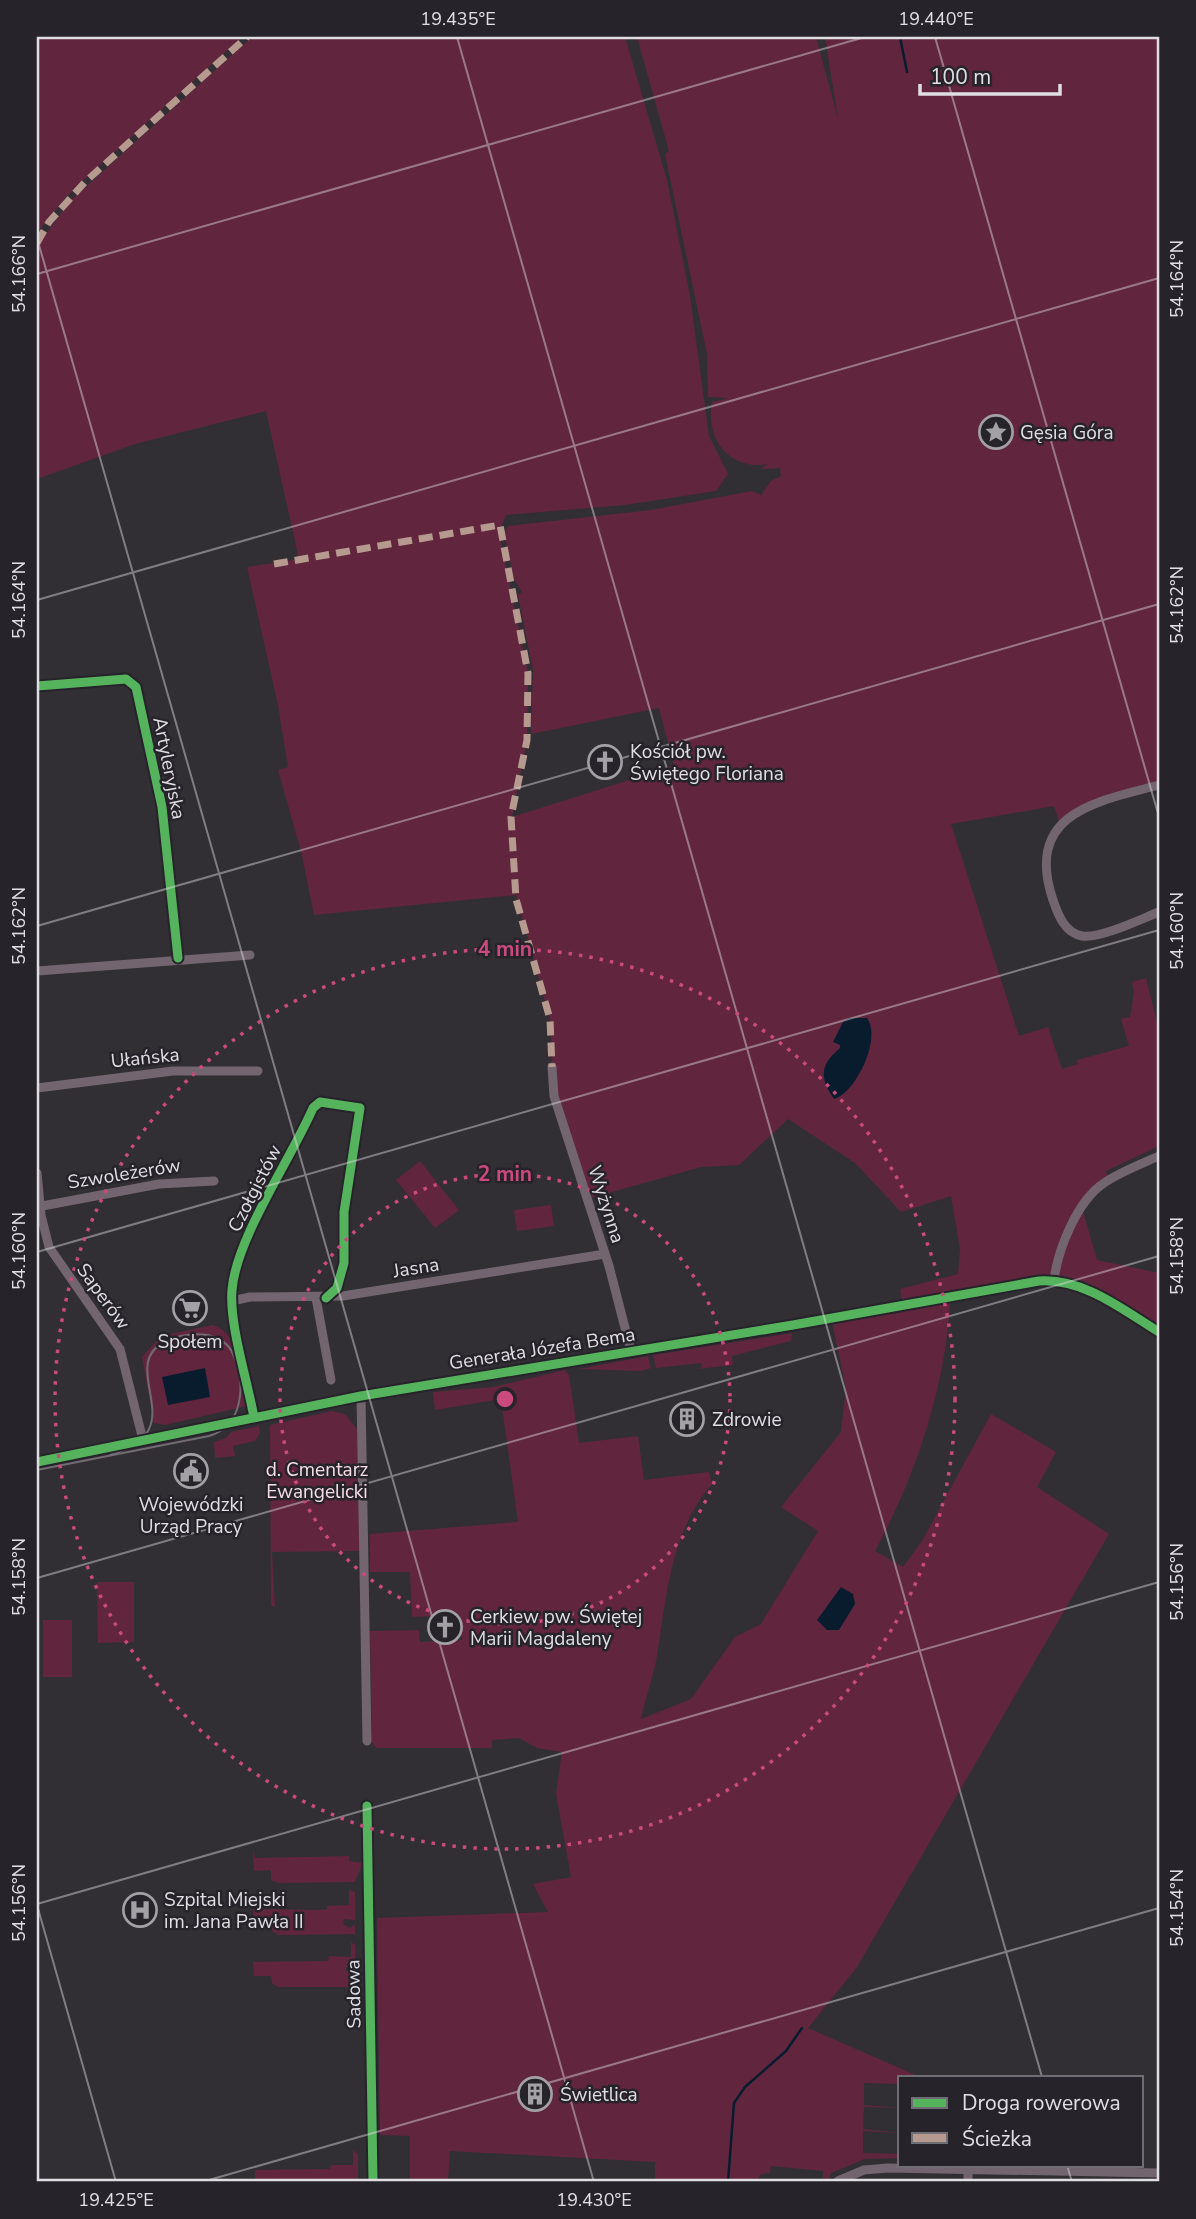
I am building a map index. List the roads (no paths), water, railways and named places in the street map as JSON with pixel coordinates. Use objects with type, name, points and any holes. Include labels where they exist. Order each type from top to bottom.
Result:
[{"type":"street","name":"Artyleryjska","points":[[37,687],[126,678],[136,687],[162,807],[178,958]]},
{"type":"street","points":[[1159,785],[1101,801],[1069,816],[1052,836],[1045,864],[1057,913],[1067,927],[1078,935],[1091,936],[1159,912]]},
{"type":"street","points":[[37,971],[178,958],[250,955]]},
{"type":"street","name":"Wyżynna","points":[[552,1068],[554,1096],[605,1254],[631,1351]]},
{"type":"street","name":"Ułańska","points":[[37,1088],[173,1071],[258,1071]]},
{"type":"street","name":"Czołgistów","points":[[254,1418],[232,1301],[233,1281],[250,1233],[313,1108],[320,1102],[360,1108],[344,1212],[344,1263],[337,1288],[321,1298]]},
{"type":"street","points":[[1159,1156],[1109,1180],[1090,1196],[1075,1219],[1054,1280],[1096,1294],[1159,1332]]},
{"type":"street","name":"Saperów","points":[[37,1173],[38,1206],[45,1236],[53,1255],[112,1334],[120,1349],[143,1440]]},
{"type":"street","name":"Szwoleżerów","points":[[38,1206],[159,1184],[214,1181]]},
{"type":"street","name":"Jasna","points":[[232,1301],[250,1297],[321,1298],[605,1254]]},
{"type":"street","name":"Generała Józefa Bema","points":[[37,1462],[361,1396],[1054,1280]]},
{"type":"street","points":[[321,1298],[331,1380]]},
{"type":"street","points":[[361,1396],[367,1741]]},
{"type":"street","name":"Sadowa","points":[[367,1806],[373,2182]]},
{"type":"street","points":[[838,2181],[875,2168],[1125,2177],[1159,2173]]},
{"type":"street","points":[[968,2170],[968,2182]]},
{"type":"water","points":[[849,1018],[867,1018],[871,1027],[869,1051],[851,1087],[834,1099],[824,1078],[825,1066],[840,1048],[840,1045],[833,1042],[843,1022]]},
{"type":"water","points":[[205,1368],[210,1397],[168,1405],[162,1377]]},
{"type":"water","points":[[841,1587],[853,1594],[855,1604],[839,1630],[827,1630],[817,1620]]},
{"type":"waterway","points":[[900,37],[907,72]]},
{"type":"waterway","points":[[728,2182],[734,2103],[745,2087],[786,2051],[802,2028]]},
{"type":"tram line","points":[[37,1470],[209,1436],[221,1431],[229,1423],[239,1402],[240,1378],[229,1347],[216,1338],[197,1334],[171,1339],[155,1349],[147,1370],[152,1406],[149,1429],[138,1443],[110,1455]]},
{"type":"place","name":"Gęsia Góra","points":[[996,432]]},
{"type":"place","name":"Kościół pw. Świętego Floriana","points":[[605,762]]},
{"type":"place","name":"Społem","points":[[190,1308]]},
{"type":"place","name":"Zdrowie","points":[[687,1419]]},
{"type":"place","name":"Wojewódzki Urząd Pracy","points":[[191,1471]]},
{"type":"place","name":"Cerkiew pw. Świętej Marii Magdaleny","points":[[445,1627]]},
{"type":"place","name":"Szpital Miejski im. Jana Pawła II","points":[[140,1910]]},
{"type":"place","name":"Świetlica","points":[[535,2094]]},
{"type":"park label","name":"d. Cmentarz Ewangelicki","points":[[317,1480]]}]
